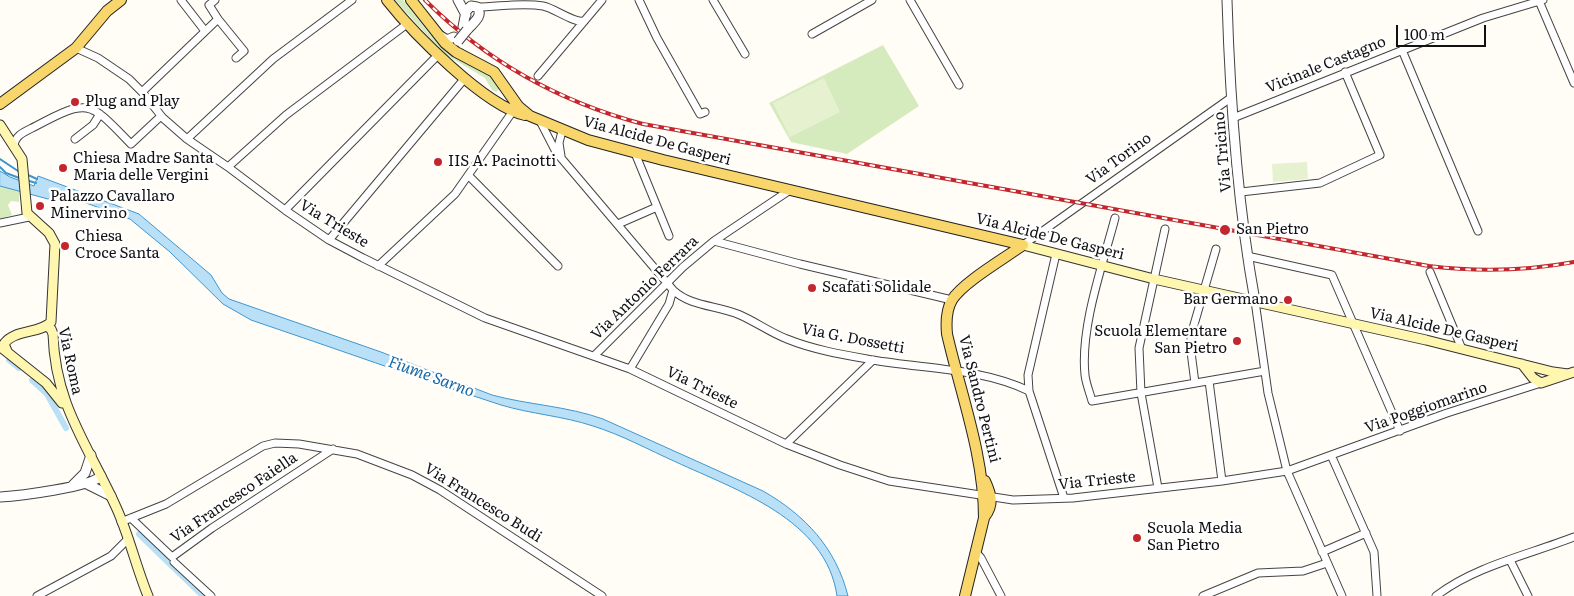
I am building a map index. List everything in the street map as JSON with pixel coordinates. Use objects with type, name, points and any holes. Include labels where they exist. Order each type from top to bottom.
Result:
[{"type":"main road","points":[[0,104],[76,48],[101,17],[121,0]]},
{"type":"main road","name":"Via Alcide De Gasperi","points":[[411,0],[437,34],[456,52],[485,66],[503,82],[518,106],[530,116]]},
{"type":"main road","name":"Via Alcide De Gasperi","points":[[389,1],[407,24],[465,78],[513,111],[530,116],[562,131],[635,153],[1023,245],[1154,279],[1462,349],[1543,370],[1571,373]]},
{"type":"main road","points":[[488,94],[498,96],[502,94],[504,91],[503,82]]},
{"type":"main road","points":[[0,125],[22,159],[24,194],[29,217]]},
{"type":"main road","name":"Via Roma","points":[[29,217],[49,233],[56,250],[52,318],[46,326],[51,328],[53,334],[58,382],[66,407],[122,522],[148,596]]},
{"type":"main road","points":[[952,300],[961,289],[1023,245]]},
{"type":"main road","name":"Via Sandro Pertini","points":[[952,300],[947,315],[946,329],[988,498]]},
{"type":"main road","points":[[0,340],[46,326]]},
{"type":"main road","points":[[11,338],[4,344],[3,349],[46,383],[52,386],[58,382]]},
{"type":"main road","points":[[1522,364],[1540,381]]},
{"type":"main road","points":[[1543,370],[1549,378],[1540,381],[1534,372],[1543,370]]},
{"type":"main road","name":"Via Poggiomarino","points":[[1540,381],[1571,373]]},
{"type":"main road","points":[[46,383],[66,407]]},
{"type":"main road","points":[[965,596],[974,551],[988,498]]},
{"type":"street","points":[[182,0],[205,31]]},
{"type":"street","points":[[215,0],[209,5],[244,51],[236,58]]},
{"type":"street","points":[[187,139],[273,59],[352,0]]},
{"type":"street","points":[[458,0],[466,15]]},
{"type":"street","points":[[464,0],[475,6],[480,13],[479,16]]},
{"type":"street","points":[[538,76],[602,0]]},
{"type":"street","points":[[639,0],[657,38],[700,114],[705,112]]},
{"type":"street","points":[[713,0],[745,54]]},
{"type":"street","points":[[812,34],[872,0]]},
{"type":"street","points":[[910,0],[959,84]]},
{"type":"street","name":"Via Tricino","points":[[1227,0],[1233,118],[1247,256],[1256,301]]},
{"type":"street","points":[[1541,1],[1574,83]]},
{"type":"street","name":"Vicinale Castagno","points":[[1233,118],[1484,18],[1541,1]]},
{"type":"street","points":[[465,28],[467,9],[475,6],[499,7],[527,4],[543,6],[558,11],[576,21],[583,21]]},
{"type":"street","points":[[437,34],[447,40],[456,39],[479,16],[499,7]]},
{"type":"street","points":[[142,92],[218,19]]},
{"type":"street","points":[[228,167],[286,115],[407,24]]},
{"type":"street","points":[[456,39],[458,48],[467,57]]},
{"type":"street","name":"Via Trieste","points":[[76,48],[93,55],[118,71],[142,92],[161,116],[187,139],[228,167],[284,210],[329,240],[492,321],[630,369],[786,444],[840,465],[890,481],[988,498],[1013,500],[1064,498],[1222,481],[1287,471]]},
{"type":"street","points":[[1402,50],[1478,231]]},
{"type":"street","points":[[284,210],[438,54]]},
{"type":"street","points":[[1241,192],[1320,183],[1380,155],[1345,72]]},
{"type":"street","points":[[329,240],[465,78]]},
{"type":"street","name":"Via Torino","points":[[1023,245],[1187,126],[1232,97]]},
{"type":"street","points":[[14,146],[19,135],[72,108],[84,107],[100,114],[131,144],[161,116]]},
{"type":"street","points":[[378,266],[455,194],[513,111]]},
{"type":"street","points":[[75,139],[93,125],[100,114]]},
{"type":"street","name":"Via G. Dossetti","points":[[540,121],[562,159],[673,290],[686,300],[739,315],[795,342],[873,360],[956,370],[1014,384],[1029,391]]},
{"type":"street","points":[[562,131],[559,143],[562,159]]},
{"type":"street","points":[[635,153],[668,236]]},
{"type":"street","points":[[469,176],[558,266]]},
{"type":"street","name":"Via Antonio Ferrara","points":[[594,356],[668,283],[714,241],[790,190]]},
{"type":"street","points":[[618,224],[657,207]]},
{"type":"street","points":[[0,223],[29,217]]},
{"type":"street","points":[[1115,218],[1091,310],[1086,348],[1085,375],[1092,401],[1265,371]]},
{"type":"street","points":[[1158,488],[1142,393],[1139,348],[1165,229]]},
{"type":"street","points":[[714,241],[782,260],[952,300]]},
{"type":"street","points":[[1195,383],[1191,335],[1216,249]]},
{"type":"street","points":[[1056,254],[1028,375],[1029,391],[1064,498]]},
{"type":"street","points":[[1247,256],[1332,275],[1400,431]]},
{"type":"street","points":[[1430,272],[1462,349]]},
{"type":"street","points":[[630,369],[669,304],[673,290]]},
{"type":"street","points":[[669,304],[686,300]]},
{"type":"street","points":[[1256,301],[1265,371],[1287,471],[1342,596]]},
{"type":"street","points":[[786,444],[873,360]]},
{"type":"street","points":[[1014,384],[1028,375]]},
{"type":"street","points":[[1209,380],[1222,481]]},
{"type":"street","name":"Via Poggiomarino","points":[[1287,471],[1540,381]]},
{"type":"street","name":"Via Francesco Budi","points":[[122,522],[166,504],[270,443],[299,444],[333,449],[357,454],[431,484],[602,596]]},
{"type":"street","name":"Via Francesco Faiella","points":[[131,518],[172,557],[333,449]]},
{"type":"street","points":[[84,481],[91,455]]},
{"type":"street","points":[[1331,455],[1374,552],[1377,596]]},
{"type":"street","points":[[0,497],[36,494],[101,476]]},
{"type":"street","points":[[84,481],[111,496]]},
{"type":"street","points":[[1322,552],[1366,533]]},
{"type":"street","points":[[1436,596],[1452,585],[1510,560],[1574,537]]},
{"type":"street","points":[[37,596],[111,556],[127,540]]},
{"type":"street","points":[[974,551],[982,558],[1001,596]]},
{"type":"street","points":[[1510,560],[1528,596]]},
{"type":"street","points":[[174,562],[211,596]]},
{"type":"street","points":[[1203,596],[1258,573],[1303,571],[1327,563]]},
{"type":"green space","points":[[395,0],[403,0],[440,45],[455,57],[494,78],[498,83],[499,89],[496,92],[492,90],[485,78],[443,53]]},
{"type":"green space","points":[[883,45],[919,106],[847,154],[791,142],[769,103]]},
{"type":"green space","points":[[824,78],[840,112],[790,137],[773,103]]},
{"type":"green space","points":[[1307,162],[1308,179],[1273,182],[1272,164]]},
{"type":"green space","points":[[0,186],[19,191],[19,202],[11,201],[8,205],[12,215],[0,219]]},
{"type":"water","name":"Fiume Sarno","points":[[0,171],[34,186],[38,176],[139,214],[211,275],[222,293],[229,299],[381,352],[492,395],[576,411],[603,419],[763,491],[792,511],[817,534],[836,563],[848,596],[837,596],[829,569],[816,547],[797,527],[750,496],[604,430],[570,420],[501,405],[251,320],[223,304],[170,252],[130,219],[67,196],[48,199],[0,186]]},
{"type":"waterway","points":[[0,159],[21,173]]},
{"type":"waterway","points":[[0,167],[6,173],[22,179]]},
{"type":"waterway","points":[[28,175],[37,179]]},
{"type":"waterway","points":[[26,180],[36,183]]},
{"type":"waterway","points":[[9,360],[19,368]]},
{"type":"waterway","points":[[32,380],[47,394],[66,428]]},
{"type":"waterway","points":[[139,534],[203,596]]},
{"type":"railway","points":[[425,0],[473,42],[526,77],[582,104],[643,124],[1429,266],[1502,270],[1574,262]]},
{"type":"place","name":"Plug and Play","points":[[75,102]]},
{"type":"place","name":"IIS A. Pacinotti","points":[[438,162]]},
{"type":"place","name":"Chiesa Madre Santa Maria delle Vergini","points":[[63,168]]},
{"type":"place","name":"Palazzo Cavallaro Minervino","points":[[40,206]]},
{"type":"place","name":"San Pietro","points":[[1225,230]]},
{"type":"place","name":"Chiesa Croce Santa","points":[[65,246]]},
{"type":"place","name":"Scafati Solidale","points":[[812,288]]},
{"type":"place","name":"Bar Germano","points":[[1288,300]]},
{"type":"place","name":"Scuola Elementare San Pietro","points":[[1237,341]]},
{"type":"place","name":"Scuola Media San Pietro","points":[[1137,538]]}]
